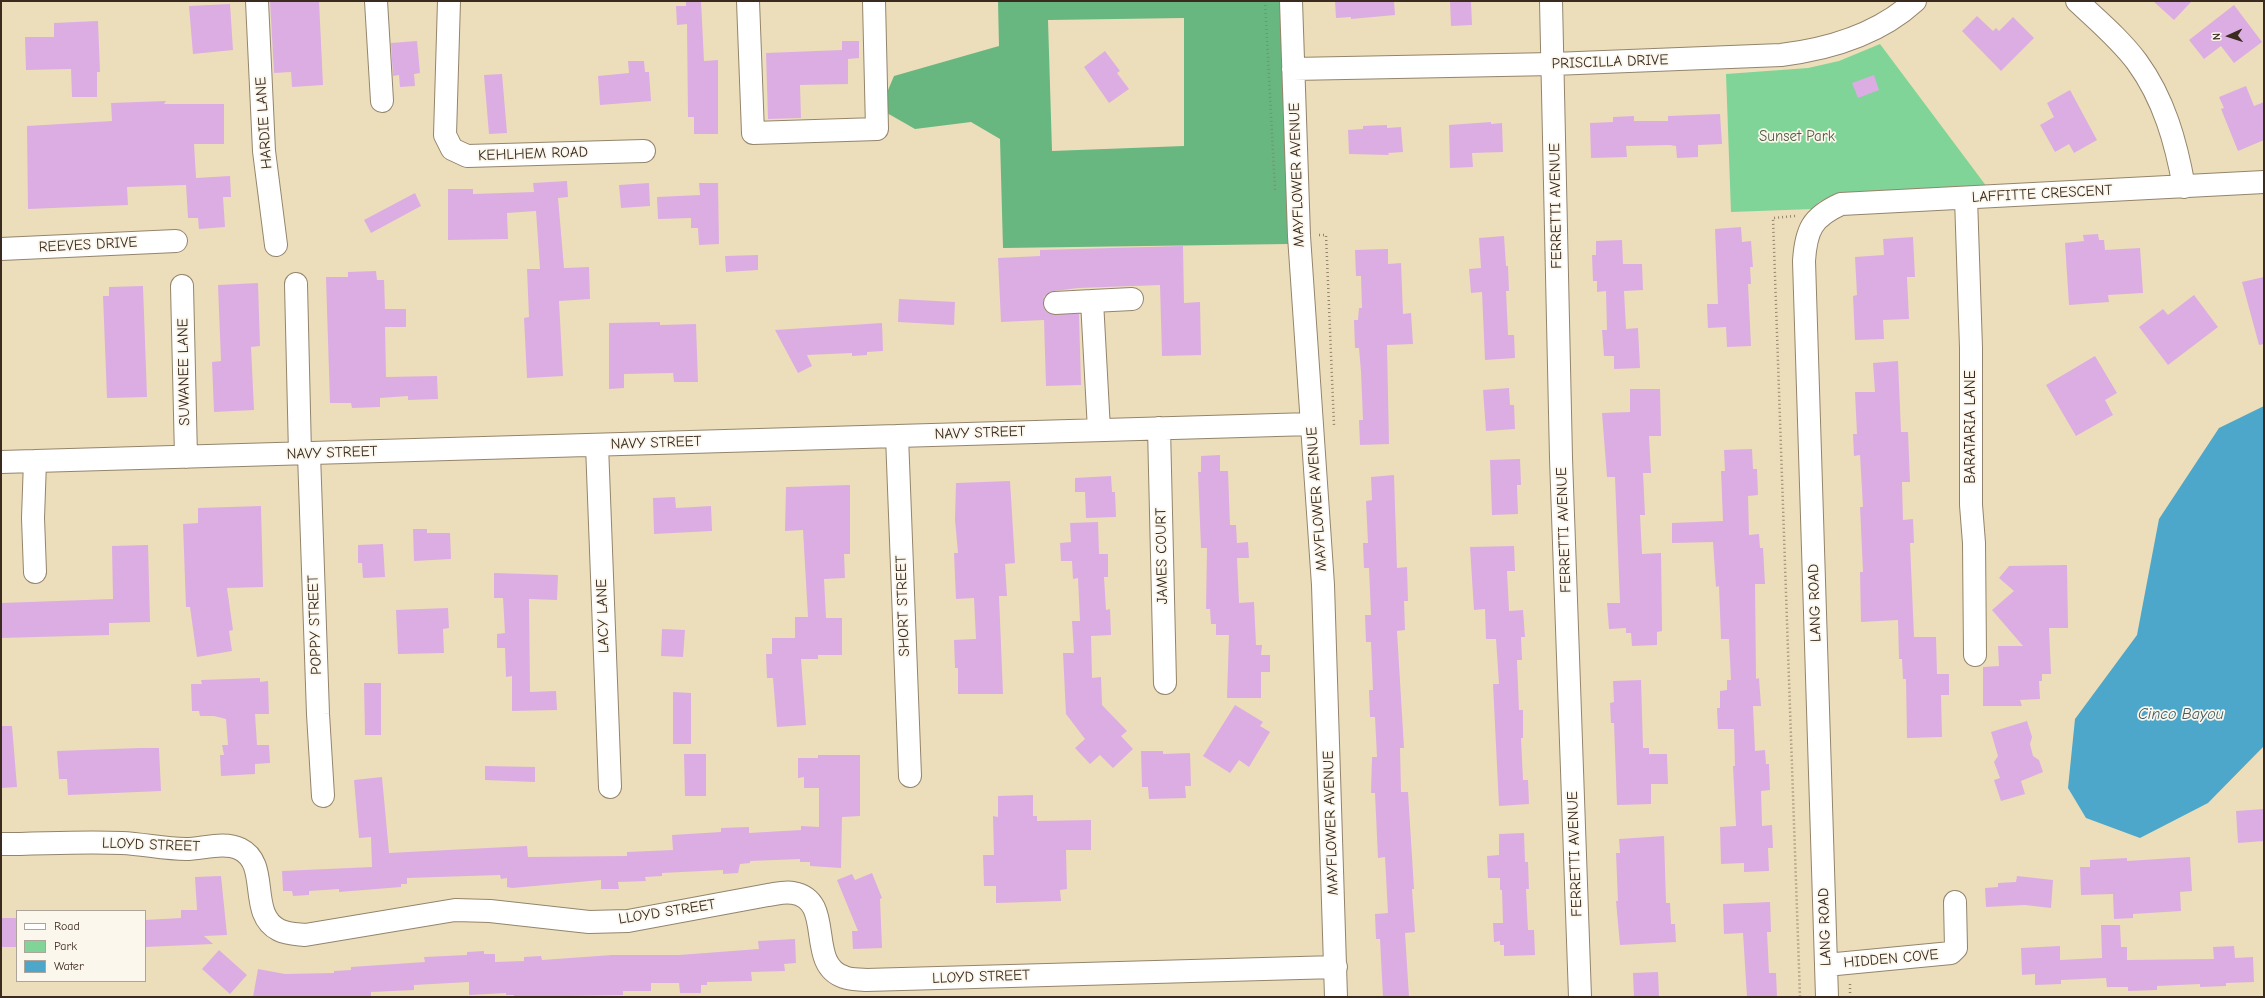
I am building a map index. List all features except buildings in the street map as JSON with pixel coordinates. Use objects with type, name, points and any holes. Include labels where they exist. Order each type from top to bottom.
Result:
[{"type":"street","name":"HARDIE LANE","points":[[257,1],[264,151],[276,245]]},
{"type":"street","points":[[376,1],[382,101]]},
{"type":"street","name":"KEHLHEM ROAD","points":[[449,1],[445,135],[452,148],[467,156],[644,151]]},
{"type":"street","points":[[748,1],[753,133],[877,129],[874,1]]},
{"type":"street","name":"MAYFLOWER AVENUE","points":[[1291,1],[1299,236],[1322,585],[1336,997]]},
{"type":"street","name":"FERRETTI AVENUE","points":[[1551,1],[1562,466],[1580,997]]},
{"type":"street","name":"PRISCILLA DRIVE","points":[[1293,69],[1553,64],[1782,56],[1811,51],[1849,41],[1876,28],[1904,11],[1915,1]]},
{"type":"street","points":[[2077,1],[2112,35],[2136,61],[2146,75],[2167,117],[2177,150],[2184,186]]},
{"type":"street","name":"LAFFITTE CRESCENT","points":[[1822,214],[1841,204],[2264,182]]},
{"type":"street","name":"BARATARIA LANE","points":[[1966,198],[1971,348],[1971,505],[1974,543],[1975,655]]},
{"type":"street","name":"LANG ROAD","points":[[1822,214],[1815,221],[1806,239],[1804,261],[1827,997]]},
{"type":"street","name":"REEVES DRIVE","points":[[1,249],[176,241]]},
{"type":"street","name":"POPPY STREET","points":[[296,284],[323,796]]},
{"type":"street","name":"SUWANEE LANE","points":[[182,286],[186,457]]},
{"type":"street","points":[[1055,303],[1132,299]]},
{"type":"street","points":[[1092,301],[1099,430]]},
{"type":"street","name":"NAVY STREET","points":[[1,462],[1311,424]]},
{"type":"street","name":"JAMES COURT","points":[[1159,428],[1165,683]]},
{"type":"street","name":"SHORT STREET","points":[[897,436],[910,776]]},
{"type":"street","name":"LACY LANE","points":[[597,445],[610,787]]},
{"type":"street","points":[[35,461],[33,518],[35,572]]},
{"type":"street","name":"LLOYD STREET","points":[[1,844],[123,843],[170,849],[226,846],[240,849],[251,859],[256,872],[262,910],[270,923],[285,933],[305,935],[455,910],[490,911],[589,922],[628,921],[768,894],[791,892],[803,896],[813,905],[818,918],[823,954],[833,971],[844,977],[866,980],[1336,967]]},
{"type":"street","name":"HIDDEN COVE","points":[[1826,965],[1951,953],[1956,948],[1955,902]]},
{"type":"path","points":[[1266,1],[1275,195]]},
{"type":"path","points":[[1800,997],[1773,218],[1822,214]]},
{"type":"green space","points":[[998,1],[1280,1],[1288,244],[1003,248],[1000,139],[971,122],[915,129],[880,109],[894,76],[999,46]],"holes":[[[1184,18],[1184,146],[1052,151],[1048,20]]]},
{"type":"green space","name":"Sunset Park","points":[[1880,44],[1987,187],[1837,193],[1819,202],[1813,209],[1731,212],[1726,74],[1808,68],[1839,61]]},
{"type":"water","name":"Cinco Bayou","points":[[2264,406],[2264,746],[2208,803],[2140,838],[2086,818],[2068,788],[2075,719],[2137,635],[2159,519],[2219,428]]}]
